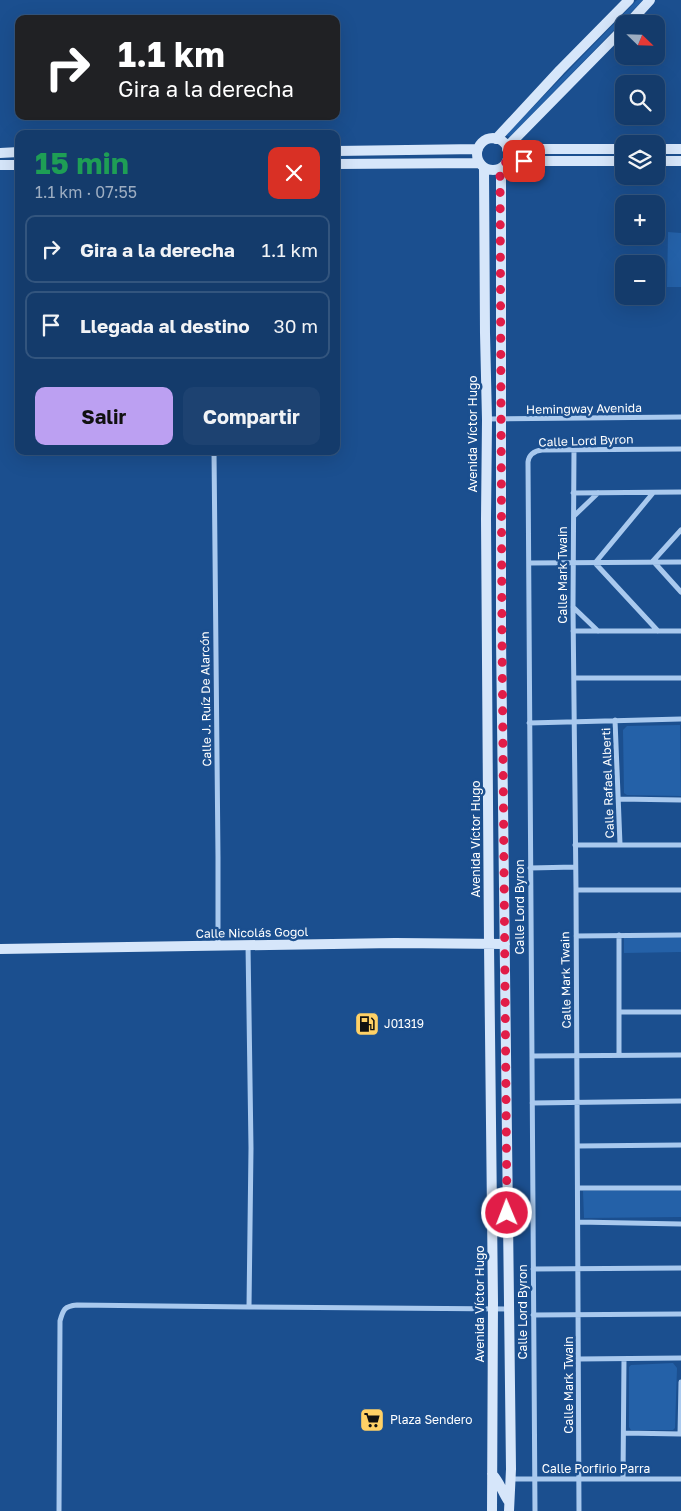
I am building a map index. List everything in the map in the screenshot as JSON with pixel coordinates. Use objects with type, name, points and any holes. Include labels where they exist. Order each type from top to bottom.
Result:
[{"type":"street","points":[[496,139],[629,0]]},
{"type":"street","points":[[636,15],[650,0]]},
{"type":"street","points":[[507,148],[615,37]]},
{"type":"street","points":[[482,165],[477,154],[482,142],[496,139],[504,143],[507,148],[508,157],[504,164],[501,420],[509,1506]]},
{"type":"street","points":[[507,148],[615,149]]},
{"type":"street","points":[[340,150],[478,149]]},
{"type":"street","points":[[665,149],[681,149]]},
{"type":"street","points":[[0,153],[15,152]]},
{"type":"street","points":[[665,161],[681,160]]},
{"type":"street","points":[[340,164],[482,165],[492,170],[504,164],[615,161]]},
{"type":"street","points":[[0,165],[15,165]]},
{"type":"street","name":"Avenida Víctor Hugo","points":[[482,165],[487,419],[492,1511]]},
{"type":"street","points":[[485,334],[501,333]]},
{"type":"street","name":"Hemingway Avenida","points":[[487,419],[681,418]]},
{"type":"street","name":"Calle Mark Twain","points":[[574,449],[573,631],[579,1511]]},
{"type":"street","name":"Calle Lord Byron","points":[[535,1511],[528,458],[530,454],[537,450],[681,449]]},
{"type":"street","name":"Calle J. Ruíz De Alarcón","points":[[214,455],[218,946]]},
{"type":"street","points":[[573,493],[681,492]]},
{"type":"street","points":[[574,516],[598,493]]},
{"type":"street","points":[[595,563],[653,493]]},
{"type":"street","points":[[653,562],[681,530]]},
{"type":"street","points":[[653,562],[681,592]]},
{"type":"street","points":[[529,563],[681,562]]},
{"type":"street","points":[[595,563],[658,631]]},
{"type":"street","points":[[573,607],[598,631]]},
{"type":"street","points":[[573,631],[681,631]]},
{"type":"street","points":[[574,678],[681,678]]},
{"type":"street","points":[[529,723],[681,718]]},
{"type":"street","name":"Calle Rafael Alberti","points":[[616,720],[620,844]]},
{"type":"street","points":[[619,799],[681,800]]},
{"type":"street","points":[[575,845],[681,845]]},
{"type":"street","points":[[530,868],[576,867]]},
{"type":"street","points":[[576,890],[681,890]]},
{"type":"street","points":[[619,935],[619,1055]]},
{"type":"street","points":[[576,936],[681,935]]},
{"type":"street","name":"Calle Nicolás Gogol","points":[[0,949],[248,945],[505,944]]},
{"type":"street","points":[[248,945],[251,1148],[249,1308]]},
{"type":"street","points":[[620,1012],[681,1012]]},
{"type":"street","points":[[532,1056],[681,1055]]},
{"type":"street","points":[[532,1103],[681,1101]]},
{"type":"street","points":[[578,1146],[681,1145]]},
{"type":"street","points":[[578,1188],[681,1188]]},
{"type":"street","points":[[578,1222],[681,1224]]},
{"type":"street","points":[[533,1269],[681,1268]]},
{"type":"street","points":[[59,1511],[60,1321],[65,1308],[77,1305],[508,1309]]},
{"type":"street","points":[[533,1315],[681,1314]]},
{"type":"street","points":[[578,1359],[681,1358]]},
{"type":"street","points":[[623,1479],[624,1359]]},
{"type":"street","points":[[624,1433],[681,1434],[681,1382]]},
{"type":"street","points":[[492,1474],[501,1484],[509,1506]]},
{"type":"street","name":"Calle Porfirio Parra","points":[[510,1479],[681,1479]]},
{"type":"shaded area","points":[[637,0],[643,0],[628,15],[622,15]]},
{"type":"shaded area","points":[[615,23],[615,29],[510,137],[506,135]]},
{"type":"shaded area","points":[[668,232],[681,233],[681,287],[667,287]]},
{"type":"shaded area","points":[[680,725],[681,796],[627,795],[624,793],[623,730],[627,726]]},
{"type":"shaded area","points":[[624,937],[681,937],[681,952],[624,953]]},
{"type":"shaded area","points":[[681,1190],[681,1217],[584,1218],[583,1191]]},
{"type":"shaded area","points":[[673,1363],[677,1368],[675,1428],[673,1430],[631,1430],[629,1427],[629,1367],[631,1365]]},
{"type":"place","name":"J01319","points":[[367,1024]]},
{"type":"place","name":"Plaza Sendero","points":[[372,1420]]},
{"type":"route","points":[[507,1213],[500,168],[507,161],[524,161]]}]
